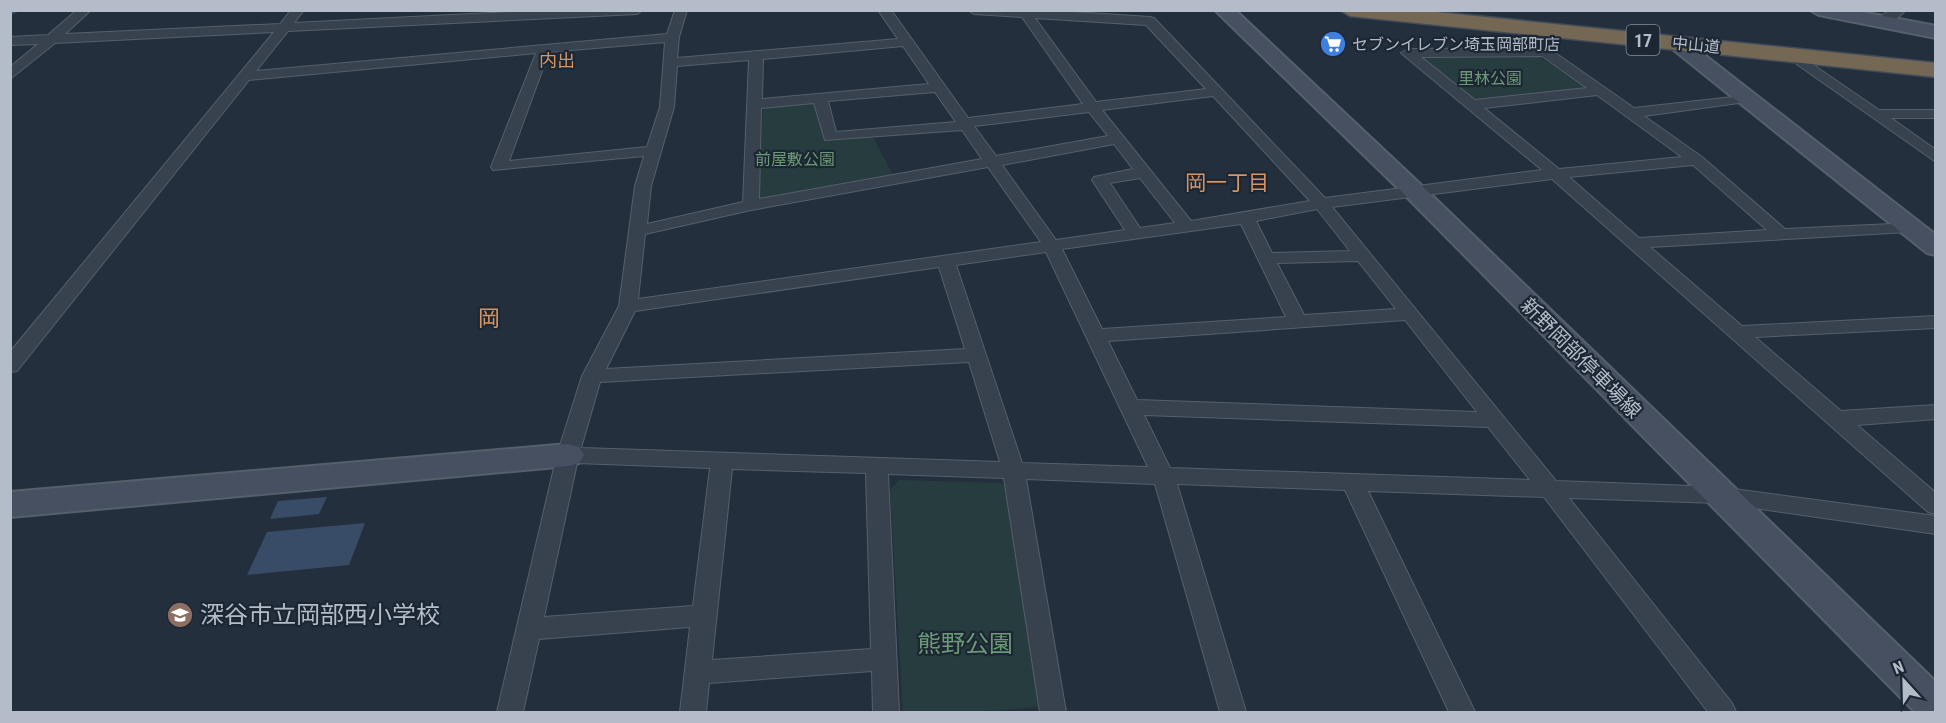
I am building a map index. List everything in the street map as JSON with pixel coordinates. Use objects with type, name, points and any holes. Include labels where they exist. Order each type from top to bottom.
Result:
[{"type":"highway","name":"中山道","points":[[1350,10],[1935,70]]},
{"type":"main road","name":"新野岡部停車場線","points":[[1224,10],[1412,189],[1935,708]]},
{"type":"main road","points":[[1819,10],[1935,32]]},
{"type":"main road","points":[[1677,43],[1935,248]]},
{"type":"main road","points":[[10,505],[568,455]]},
{"type":"street","points":[[10,75],[86,10]]},
{"type":"street","points":[[10,366],[298,10]]},
{"type":"street","points":[[10,41],[284,28],[424,15],[636,10]]},
{"type":"street","points":[[510,712],[568,455],[592,376],[628,306],[643,186],[670,91],[669,63],[672,37],[681,10]]},
{"type":"street","points":[[884,10],[1052,246],[1163,475],[1233,712]]},
{"type":"street","points":[[974,10],[1150,21],[1214,92],[1320,202],[1548,487],[1723,712]]},
{"type":"street","points":[[1884,23],[1886,19],[1900,10]]},
{"type":"street","points":[[1026,14],[1093,108],[1187,226]]},
{"type":"street","points":[[1537,29],[1545,52],[1697,160],[1782,235]]},
{"type":"street","points":[[243,76],[672,37]]},
{"type":"street","points":[[669,63],[905,42]]},
{"type":"street","points":[[543,49],[499,167],[652,152]]},
{"type":"street","points":[[1545,52],[1408,53],[1556,174],[1935,506]]},
{"type":"street","points":[[751,205],[756,55]]},
{"type":"street","points":[[1793,56],[1935,157]]},
{"type":"street","points":[[754,105],[939,87]]},
{"type":"street","points":[[1471,105],[1599,91]]},
{"type":"street","points":[[820,98],[830,137],[966,124],[1214,92]]},
{"type":"street","points":[[1630,113],[1746,98]]},
{"type":"street","points":[[1876,114],[1935,114]]},
{"type":"street","points":[[636,231],[751,205],[1119,140]]},
{"type":"street","points":[[628,306],[1246,218],[1320,202],[1412,189],[1697,160]]},
{"type":"street","points":[[1136,234],[1100,180],[1144,172]]},
{"type":"street","points":[[1246,218],[1298,322]]},
{"type":"street","points":[[1635,243],[1908,227]]},
{"type":"street","points":[[1266,258],[1364,256]]},
{"type":"street","points":[[946,261],[1013,469],[1053,712]]},
{"type":"street","points":[[1095,336],[1411,314]]},
{"type":"street","points":[[1737,332],[1935,322]]},
{"type":"street","points":[[592,376],[976,355]]},
{"type":"street","points":[[1130,407],[1495,420]]},
{"type":"street","points":[[1836,418],[1935,412]]},
{"type":"street","points":[[568,455],[1548,487],[1719,495],[1935,525]]},
{"type":"street","points":[[693,712],[722,460]]},
{"type":"street","points":[[877,465],[886,712]]},
{"type":"street","points":[[1352,481],[1462,712]]},
{"type":"street","points":[[529,629],[704,616]]},
{"type":"street","points":[[698,672],[884,660]]},
{"type":"green space","name":"里林公園","points":[[1417,56],[1538,56],[1585,86],[1582,90],[1473,101]]},
{"type":"green space","name":"前屋敷公園","points":[[817,103],[826,141],[873,137],[894,177],[763,200],[758,198],[763,110],[771,106]]},
{"type":"green space","name":"熊野公園","points":[[899,480],[1001,483],[1007,487],[1041,707],[974,712],[903,712],[890,490]]},
{"type":"water","points":[[327,497],[319,514],[270,519],[278,501]]},
{"type":"water","points":[[365,523],[349,565],[247,575],[267,532]]},
{"type":"waterway","points":[[10,13],[17,10]]},
{"type":"place","name":"セブンイレブン埼玉岡部町店","points":[[1333,44]]},
{"type":"place","name":"深谷市立岡部西小学校","points":[[180,615]]},
{"type":"district","name":"内出","points":[[557,60]]},
{"type":"district","name":"岡一丁目","points":[[1227,183]]},
{"type":"district","name":"岡","points":[[489,318]]}]
